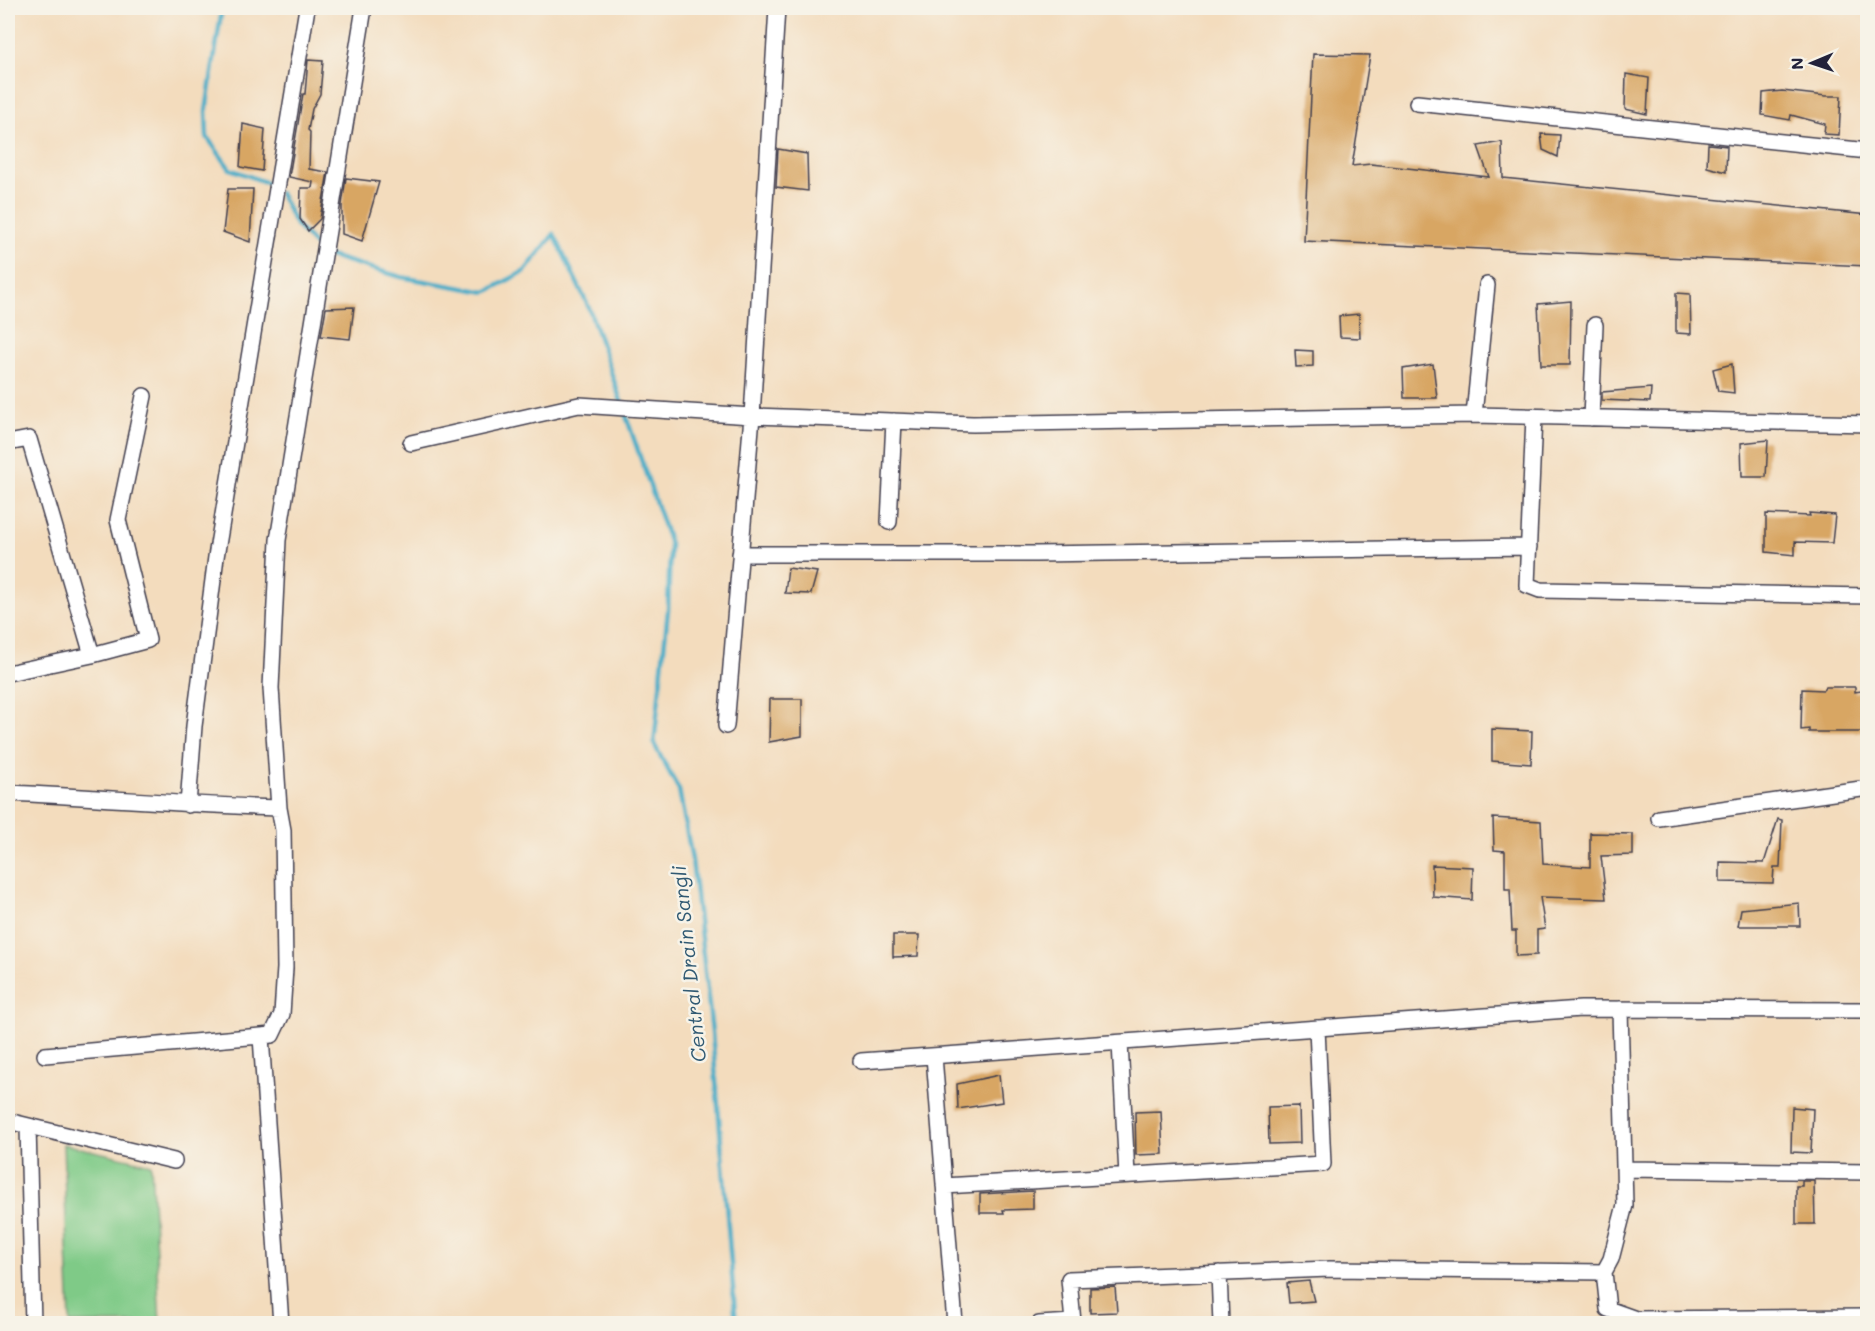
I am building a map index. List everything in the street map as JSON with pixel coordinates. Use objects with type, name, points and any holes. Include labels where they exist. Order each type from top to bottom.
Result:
[{"type":"street","points":[[188,805],[194,726],[216,556],[307,8]]},
{"type":"street","points":[[45,1055],[261,1037],[272,1035],[282,1014],[285,968],[283,830],[279,808],[271,688],[279,540],[364,8]]},
{"type":"street","points":[[726,726],[752,416],[777,8]]},
{"type":"street","points":[[1417,103],[1868,151]]},
{"type":"street","points":[[1474,415],[1487,285]]},
{"type":"street","points":[[1591,417],[1595,325]]},
{"type":"street","points":[[8,673],[148,640],[118,520],[144,396]]},
{"type":"street","points":[[411,443],[579,405],[752,416],[973,424],[1474,415],[1868,424]]},
{"type":"street","points":[[1534,416],[1527,585],[1540,590],[1868,596]]},
{"type":"street","points":[[889,522],[894,421]]},
{"type":"street","points":[[8,443],[29,439],[92,655]]},
{"type":"street","points":[[740,554],[1035,554],[1529,547]]},
{"type":"street","points":[[1659,818],[1868,788]]},
{"type":"street","points":[[8,793],[188,805],[279,808]]},
{"type":"street","points":[[861,1061],[1581,1009],[1868,1010]]},
{"type":"street","points":[[1620,1009],[1625,1205],[1611,1259],[1604,1272],[1608,1309],[1636,1319],[1868,1317]]},
{"type":"street","points":[[944,1186],[1323,1164],[1317,1028]]},
{"type":"street","points":[[261,1037],[281,1323]]},
{"type":"street","points":[[1120,1042],[1127,1175]]},
{"type":"street","points":[[934,1056],[955,1323]]},
{"type":"street","points":[[8,1121],[174,1161]]},
{"type":"street","points":[[28,1126],[33,1323]]},
{"type":"street","points":[[1625,1169],[1868,1172]]},
{"type":"street","points":[[1039,1323],[1073,1323],[1069,1279],[1330,1269],[1604,1272]]},
{"type":"street","points":[[1219,1273],[1221,1323]]},
{"type":"green space","points":[[63,1144],[151,1164],[160,1323],[70,1323]]},
{"type":"building","points":[[1313,54],[1370,55],[1352,166],[1371,164],[1489,177],[1478,146],[1502,142],[1503,178],[1868,215],[1868,266],[1304,241]]},
{"type":"building","points":[[308,60],[323,61],[320,94],[312,109],[308,130],[310,132],[309,169],[328,172],[320,219],[308,231],[300,219],[301,188],[312,188],[313,182],[289,177],[303,94],[305,94]]},
{"type":"building","points":[[1626,74],[1649,78],[1647,114],[1625,109]]},
{"type":"building","points":[[1782,91],[1841,96],[1839,135],[1824,134],[1825,124],[1791,115],[1790,120],[1762,115],[1763,93]]},
{"type":"building","points":[[243,124],[265,129],[262,171],[240,167]]},
{"type":"building","points":[[1541,134],[1560,135],[1558,157],[1543,150]]},
{"type":"building","points":[[1708,144],[1727,146],[1726,172],[1707,167]]},
{"type":"building","points":[[778,149],[807,154],[808,191],[776,187]]},
{"type":"building","points":[[346,178],[379,182],[362,241],[342,234],[342,205]]},
{"type":"building","points":[[228,189],[253,189],[250,242],[223,232]]},
{"type":"building","points":[[1676,293],[1690,294],[1691,334],[1676,333]]},
{"type":"building","points":[[1571,301],[1570,365],[1541,365],[1538,304]]},
{"type":"building","points":[[354,307],[350,339],[321,336],[326,308]]},
{"type":"building","points":[[1359,314],[1360,338],[1340,337],[1339,316]]},
{"type":"building","points":[[1295,350],[1313,351],[1313,366],[1296,367]]},
{"type":"building","points":[[1433,364],[1437,398],[1404,398],[1403,369]]},
{"type":"building","points":[[1732,364],[1734,393],[1718,391],[1713,369]]},
{"type":"building","points":[[1651,388],[1650,402],[1602,400],[1602,392]]},
{"type":"building","points":[[1768,440],[1766,477],[1742,477],[1741,443]]},
{"type":"building","points":[[1809,513],[1835,515],[1832,543],[1795,542],[1795,555],[1766,552],[1766,514],[1810,516]]},
{"type":"building","points":[[788,568],[817,572],[811,594],[785,593]]},
{"type":"building","points":[[1826,687],[1855,687],[1855,692],[1868,690],[1868,732],[1801,730],[1802,689],[1823,690]]},
{"type":"building","points":[[770,699],[802,699],[802,736],[769,742]]},
{"type":"building","points":[[1492,729],[1532,731],[1531,764],[1492,761]]},
{"type":"building","points":[[1493,818],[1541,821],[1543,864],[1590,867],[1590,833],[1633,834],[1633,855],[1601,856],[1606,899],[1540,897],[1545,929],[1537,930],[1537,955],[1516,956],[1516,931],[1512,931],[1510,889],[1505,889],[1505,851],[1494,850]]},
{"type":"building","points":[[1778,819],[1782,820],[1780,867],[1774,867],[1773,883],[1720,882],[1720,862],[1764,863]]},
{"type":"building","points":[[1432,865],[1473,867],[1472,900],[1433,897]]},
{"type":"building","points":[[1799,903],[1800,926],[1738,926],[1741,909]]},
{"type":"building","points":[[893,935],[919,935],[918,956],[893,957]]},
{"type":"building","points":[[999,1075],[1002,1102],[958,1109],[957,1084]]},
{"type":"building","points":[[1299,1106],[1300,1143],[1269,1144],[1268,1107]]},
{"type":"building","points":[[1792,1107],[1813,1109],[1811,1153],[1791,1152]]},
{"type":"building","points":[[1161,1111],[1163,1154],[1136,1155],[1135,1112]]},
{"type":"building","points":[[1802,1181],[1814,1181],[1815,1224],[1796,1224],[1796,1186],[1802,1186]]},
{"type":"building","points":[[1033,1191],[1033,1209],[1003,1210],[1004,1213],[980,1213],[980,1194]]},
{"type":"building","points":[[1309,1281],[1314,1301],[1289,1303],[1287,1283]]},
{"type":"building","points":[[1115,1287],[1117,1312],[1090,1313],[1090,1288]]},
{"type":"waterway","name":"Central Drain Sangli","points":[[222,8],[206,111],[207,137],[230,169],[273,185]]},
{"type":"waterway","name":"Central Drain Sangli","points":[[280,193],[296,225],[323,254],[401,277],[486,292],[525,271],[554,234],[589,308],[670,544],[668,610],[654,744],[679,790],[692,860],[712,1032],[736,1324]]}]
